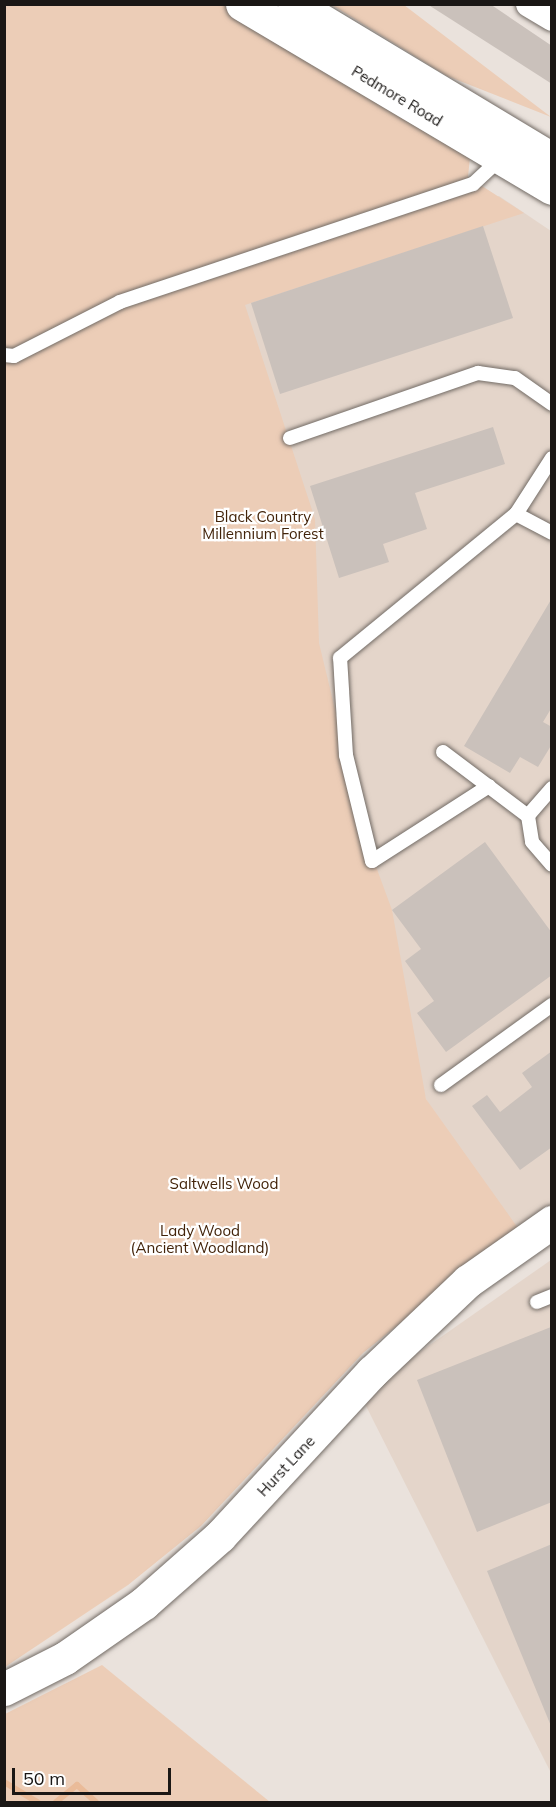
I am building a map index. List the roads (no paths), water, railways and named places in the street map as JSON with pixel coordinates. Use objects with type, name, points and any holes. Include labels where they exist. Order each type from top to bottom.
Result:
[{"type":"main road","name":"Pedmore Road","points":[[242,4],[552,188]]},
{"type":"main road","name":"Pedmore Road","points":[[294,4],[552,159]]},
{"type":"main road","name":"Hurst Lane","points":[[4,1689],[65,1658],[144,1603],[220,1536],[372,1372],[468,1281],[552,1222]]},
{"type":"street","points":[[529,4],[552,18]]},
{"type":"lane","points":[[4,355],[23,352],[120,302],[472,184],[501,159]]},
{"type":"lane","points":[[290,438],[478,373],[515,378],[552,404]]},
{"type":"lane","points":[[489,786],[372,861],[345,754],[340,658],[516,514],[552,458]]},
{"type":"lane","points":[[516,514],[552,533]]},
{"type":"lane","points":[[443,752],[528,816],[532,842],[552,865]]},
{"type":"lane","points":[[528,816],[552,788]]},
{"type":"lane","points":[[441,1085],[552,1005]]},
{"type":"lane","points":[[537,1302],[552,1296]]},
{"type":"waterway","points":[[4,1782],[37,1802]]},
{"type":"waterway","points":[[56,1802],[77,1785],[96,1802]]},
{"type":"park label","name":"Black Country Millennium Forest","points":[[263,524]]},
{"type":"park label","name":"Saltwells Wood","points":[[224,1184]]},
{"type":"park label","name":"Lady Wood (Ancient Woodland)","points":[[200,1238]]}]
